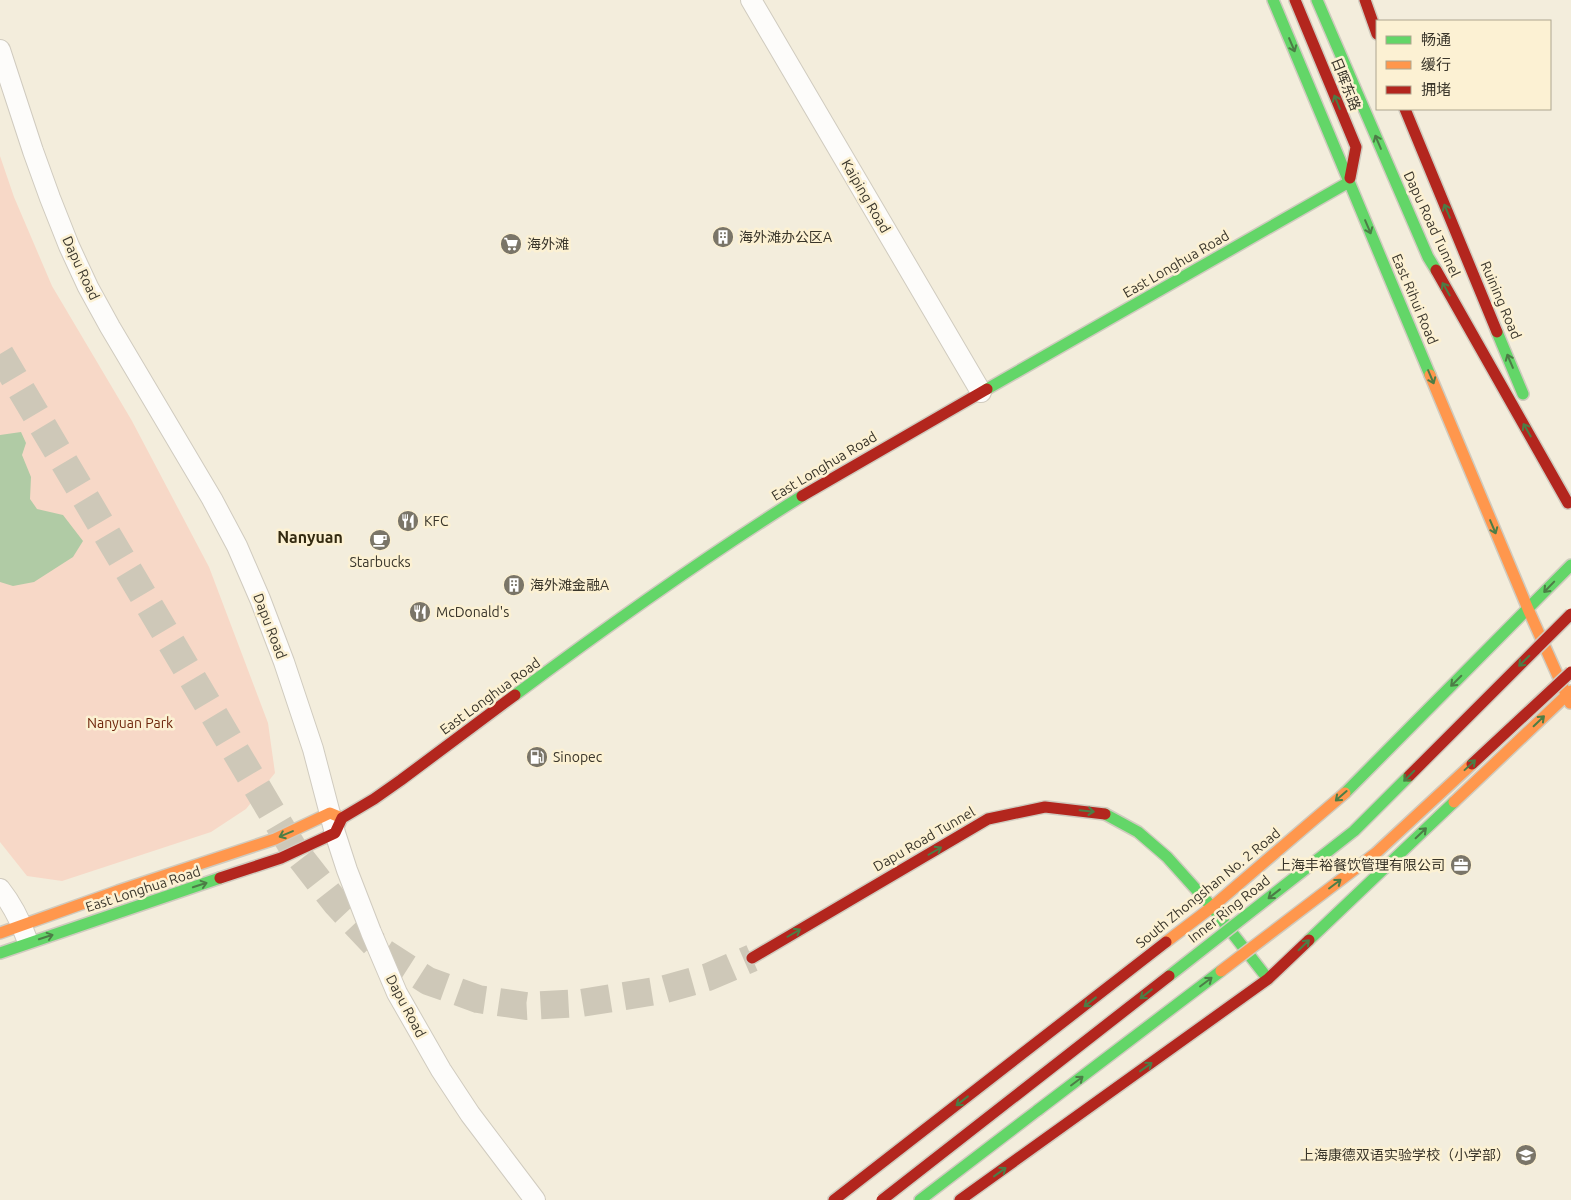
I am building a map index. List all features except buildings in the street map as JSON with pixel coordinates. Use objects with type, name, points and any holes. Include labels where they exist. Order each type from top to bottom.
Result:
[{"type":"main road","name":"East Rihui Road","points":[[1273,0],[1528,609],[1570,696]]},
{"type":"main road","name":"日晖东路","points":[[1295,0],[1356,148],[1350,182]]},
{"type":"main road","name":"Dapu Road Tunnel","points":[[1316,0],[1428,257],[1570,506]]},
{"type":"main road","points":[[1365,0],[1376,31]]},
{"type":"main road","name":"Ruining Road","points":[[1405,110],[1526,401]]},
{"type":"main road","name":"East Longhua Road","points":[[0,932],[25,934],[281,858],[401,780],[635,608],[758,522],[824,482],[1350,182]]},
{"type":"main road","points":[[1534,420],[1570,506]]},
{"type":"main road","name":"South Zhongshan No. 2 Road","points":[[834,1200],[1212,907],[1348,790],[1571,565]]},
{"type":"main road","name":"Inner Ring Road","points":[[882,1200],[1354,831],[1571,614]]},
{"type":"main road","points":[[920,1200],[1376,853],[1571,672]]},
{"type":"main road","points":[[960,1200],[1268,979],[1570,696]]},
{"type":"main road","name":"Dapu Road Tunnel","points":[[752,958],[988,819],[1045,807],[1103,813],[1138,832],[1168,857],[1212,907],[1268,979]]},
{"type":"main road","name":"East Longhua Road","points":[[0,953],[25,934],[118,891],[306,826],[336,821]]},
{"type":"main road","points":[[961,1184],[1038,1110]]},
{"type":"street","name":"Kaiping Road","points":[[752,0],[981,392]]},
{"type":"street","name":"Dapu Road","points":[[0,50],[50,198],[88,287],[212,499],[237,546],[260,599],[284,662],[336,821],[360,905],[397,993],[446,1078],[535,1200]]},
{"type":"street","points":[[0,889],[8,898],[25,934]]},
{"type":"green space","name":"Nanyuan Park","points":[[0,156],[14,197],[52,286],[132,421],[209,567],[268,723],[275,773],[246,809],[211,832],[62,881],[27,876],[0,842]]},
{"type":"shaded area","points":[[21,432],[26,443],[22,455],[31,477],[30,499],[37,509],[63,515],[83,541],[73,557],[34,582],[13,586],[0,582],[0,435]]},
{"type":"tunnel","points":[[0,354],[293,848],[336,903],[381,951],[428,981],[478,999],[526,1006],[581,1003],[662,990],[708,977],[752,958]]},
{"type":"traffic: fast","points":[[1273,0],[1430,375]]},
{"type":"traffic: fast","points":[[1317,0],[1428,257],[1436,270]]},
{"type":"traffic: fast","points":[[987,389],[1349,182]]},
{"type":"traffic: fast","points":[[1497,332],[1523,394]]},
{"type":"traffic: fast","points":[[515,695],[657,592],[802,496]]},
{"type":"traffic: fast","points":[[1345,793],[1571,565]]},
{"type":"traffic: fast","points":[[1169,976],[1354,831],[1409,776]]},
{"type":"traffic: fast","points":[[1309,940],[1454,802]]},
{"type":"traffic: fast","points":[[1105,814],[1138,832],[1167,857],[1212,907],[1268,979]]},
{"type":"traffic: fast","points":[[0,953],[220,878]]},
{"type":"traffic: fast","points":[[1038,1110],[1221,971]]},
{"type":"traffic: fast","points":[[920,1200],[1038,1110]]},
{"type":"traffic: slow","points":[[1430,375],[1528,609],[1570,703]]},
{"type":"traffic: slow","points":[[1454,802],[1571,691]]},
{"type":"traffic: slow","points":[[1221,971],[1376,853],[1472,764]]},
{"type":"traffic: slow","points":[[1166,942],[1212,907],[1345,793]]},
{"type":"traffic: slow","points":[[0,933],[118,891],[275,839],[330,813],[342,818]]},
{"type":"traffic: jam","points":[[1295,0],[1356,147],[1350,178]]},
{"type":"traffic: jam","points":[[1365,0],[1376,31]]},
{"type":"traffic: jam","points":[[1405,110],[1497,332]]},
{"type":"traffic: jam","points":[[1436,270],[1568,503]]},
{"type":"traffic: jam","points":[[802,496],[987,389]]},
{"type":"traffic: jam","points":[[1409,776],[1571,614]]},
{"type":"traffic: jam","points":[[1472,764],[1571,672]]},
{"type":"traffic: jam","points":[[220,878],[281,858],[335,833],[342,818],[401,780],[515,695]]},
{"type":"traffic: jam","points":[[752,958],[988,819],[1045,807],[1105,814]]},
{"type":"traffic: jam","points":[[960,1200],[1268,979],[1309,940]]},
{"type":"traffic: jam","points":[[834,1200],[1166,942]]},
{"type":"traffic: jam","points":[[882,1200],[1169,976]]},
{"type":"place","name":"海外滩办公区A","points":[[723,237]]},
{"type":"place","name":"海外滩","points":[[511,244]]},
{"type":"place","name":"KFC","points":[[408,521]]},
{"type":"place","name":"Starbucks","points":[[380,540]]},
{"type":"place","name":"海外滩金融A","points":[[514,585]]},
{"type":"place","name":"McDonald's","points":[[420,612]]},
{"type":"place","name":"Sinopec","points":[[537,757]]},
{"type":"place","name":"上海丰裕餐饮管理有限公司","points":[[1461,865]]},
{"type":"place","name":"上海康德双语实验学校（小学部）","points":[[1526,1155]]},
{"type":"district","name":"Nanyuan","points":[[310,537]]}]
